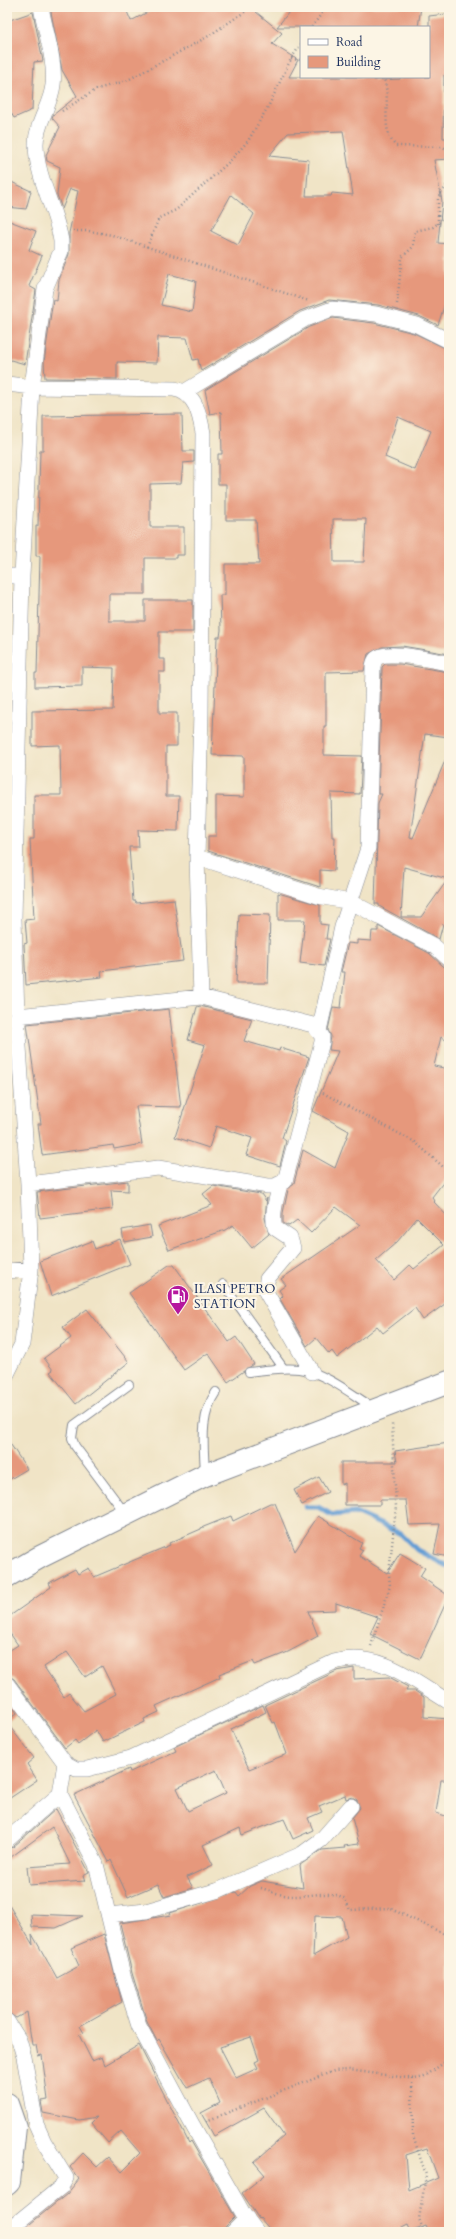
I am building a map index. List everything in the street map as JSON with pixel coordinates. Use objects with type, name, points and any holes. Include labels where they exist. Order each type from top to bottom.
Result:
[{"type":"highway","points":[[7,1576],[40,1557],[205,1475],[382,1406],[449,1382]]},
{"type":"highway","points":[[7,2104],[15,2127],[9,2182],[7,2184]]},
{"type":"street","points":[[7,1374],[22,1344],[31,1269],[28,1184],[10,919],[13,726],[32,387],[45,289],[61,251],[60,233],[38,159],[36,143],[40,124],[50,98],[53,75],[41,7]]},
{"type":"street","points":[[184,392],[304,318],[332,308],[376,314],[396,319],[417,325],[449,341]]},
{"type":"street","points":[[7,384],[32,387],[174,389],[184,392],[192,400],[199,412],[203,434],[201,714],[197,857],[201,997]]},
{"type":"street","points":[[7,576],[22,576]]},
{"type":"street","points":[[28,1184],[158,1168],[268,1186],[280,1184],[285,1181],[312,1087],[322,1042],[319,1031],[342,927],[368,848],[374,660],[377,657],[390,654],[449,663]]},
{"type":"street","points":[[197,857],[318,896],[351,902],[434,946],[449,959]]},
{"type":"street","points":[[17,1016],[201,997],[313,1025],[319,1031]]},
{"type":"street","points":[[280,1184],[274,1214],[274,1224],[275,1228],[290,1238],[293,1248],[267,1279],[266,1292],[312,1372]]},
{"type":"street","points":[[7,1271],[31,1269]]},
{"type":"street","points":[[7,1684],[65,1763],[76,1768],[87,1769],[131,1758],[334,1662],[346,1658],[367,1658],[395,1669],[449,1702]]},
{"type":"street","points":[[65,1763],[60,1794],[96,1864],[123,1975],[139,2026],[193,2126],[247,2218],[257,2232]]},
{"type":"street","points":[[7,1840],[60,1794]]},
{"type":"street","points":[[109,1915],[146,1911],[219,1890],[307,1851],[320,1840],[351,1806]]},
{"type":"street","points":[[7,2021],[19,2040],[24,2057],[36,2124],[44,2142],[66,2178],[61,2187],[7,2231]]},
{"type":"street","points":[[234,2232],[247,2218]]},
{"type":"lane","points":[[223,1284],[284,1369]]},
{"type":"lane","points":[[249,1372],[284,1369],[312,1372],[382,1406]]},
{"type":"lane","points":[[126,1515],[75,1446],[72,1431],[74,1425],[129,1385]]},
{"type":"lane","points":[[205,1475],[203,1431],[205,1415],[208,1404],[216,1392]]},
{"type":"path","points":[[40,124],[97,89],[126,81],[207,38],[252,7]]},
{"type":"path","points":[[313,26],[326,7]]},
{"type":"path","points":[[147,247],[160,218],[176,210],[229,162],[248,141],[269,105],[291,59],[300,46]]},
{"type":"path","points":[[291,59],[300,60]]},
{"type":"path","points":[[384,78],[385,81],[387,130],[391,141],[396,146],[443,147],[446,149],[449,156]]},
{"type":"path","points":[[438,224],[438,198],[449,182]]},
{"type":"path","points":[[396,319],[403,255],[413,247],[416,230],[438,224],[449,215]]},
{"type":"path","points":[[60,233],[89,231],[112,235],[332,308]]},
{"type":"path","points":[[312,1087],[415,1142],[449,1172]]},
{"type":"path","points":[[367,1658],[390,1586],[389,1574],[396,1507],[382,1406]]},
{"type":"path","points":[[238,1882],[290,1896],[317,1894],[341,1896],[345,1899],[350,1910],[389,1908],[449,1936]]},
{"type":"path","points":[[193,2126],[334,2071],[349,2070],[412,2079],[424,2077],[449,2059]]},
{"type":"path","points":[[412,2079],[414,2136],[426,2175],[419,2219],[424,2232]]},
{"type":"building","points":[[50,7],[125,7],[131,21],[157,7],[260,7],[256,12],[282,33],[272,44],[298,60],[289,77],[374,78],[374,80],[430,78],[429,16],[446,14],[449,18],[449,77],[444,75],[443,138],[449,138],[449,159],[434,160],[442,201],[438,243],[449,244],[449,297],[447,297],[438,325],[419,316],[378,305],[329,300],[300,311],[201,371],[198,359],[193,360],[187,338],[158,337],[157,363],[117,362],[117,379],[45,378],[44,362],[53,299],[57,301],[59,280],[69,254],[69,233],[78,191],[70,189],[62,209],[57,195],[60,167],[47,161],[46,155],[60,127],[52,118],[53,115],[77,96],[62,70]],"holes":[[[343,131],[353,195],[332,193],[331,196],[306,196],[309,160],[269,156],[288,133]],[[231,195],[254,214],[238,245],[211,231]],[[169,274],[196,281],[192,312],[161,305]]]},
{"type":"building","points":[[293,7],[421,7],[418,26],[277,27]]},
{"type":"building","points":[[33,12],[43,61],[34,62],[32,110],[14,118],[7,106],[7,21]]},
{"type":"building","points":[[7,180],[31,191],[26,209],[7,207]]},
{"type":"building","points":[[7,220],[36,231],[29,250],[42,256],[29,286],[36,290],[25,364],[7,359]]},
{"type":"building","points":[[333,318],[374,323],[414,333],[449,350],[449,654],[402,646],[382,647],[368,654],[364,671],[326,672],[326,726],[324,726],[324,755],[362,756],[360,794],[331,793],[332,837],[335,837],[334,871],[320,870],[320,887],[208,851],[208,836],[216,836],[216,796],[244,797],[244,756],[212,755],[217,637],[220,637],[221,630],[220,595],[225,595],[225,564],[259,564],[256,520],[226,520],[226,484],[218,484],[218,454],[222,454],[221,412],[210,414],[205,390],[309,327]],"holes":[[[398,417],[431,431],[415,470],[385,457]],[[333,519],[366,519],[364,562],[334,562]]]},
{"type":"building","points":[[182,414],[183,451],[194,451],[194,462],[183,463],[181,483],[150,484],[150,527],[184,527],[184,555],[176,555],[176,558],[145,558],[145,594],[109,594],[109,621],[145,621],[145,600],[193,600],[193,632],[159,632],[159,659],[165,659],[165,672],[159,672],[159,713],[177,713],[177,746],[166,746],[166,796],[179,796],[178,831],[138,830],[139,847],[129,847],[133,901],[136,903],[174,899],[183,961],[101,971],[102,977],[26,985],[24,944],[27,943],[25,920],[34,919],[30,839],[34,839],[34,795],[61,795],[60,745],[32,746],[32,711],[113,710],[114,668],[82,667],[82,686],[35,687],[35,673],[37,673],[40,556],[36,556],[36,526],[38,526],[40,450],[43,450],[43,416]]},
{"type":"building","points":[[385,664],[400,664],[449,672],[449,737],[425,734],[410,837],[413,838],[449,751],[449,928],[443,924],[439,939],[379,906],[379,904],[375,904],[378,803],[382,794],[378,794],[382,667]],"holes":[[[404,867],[448,879],[421,917],[401,917]]]},
{"type":"building","points":[[278,893],[320,905],[320,924],[328,925],[326,939],[330,939],[324,966],[300,963],[305,920],[278,920]]},
{"type":"building","points":[[239,914],[270,915],[268,983],[236,983]]},
{"type":"building","points":[[378,926],[429,953],[443,966],[449,968],[449,1042],[441,1037],[434,1066],[449,1069],[449,1175],[432,1197],[435,1201],[434,1202],[449,1218],[449,1301],[423,1320],[415,1308],[383,1333],[377,1326],[337,1358],[332,1351],[329,1354],[316,1338],[307,1346],[280,1299],[283,1296],[279,1290],[286,1285],[281,1279],[360,1225],[336,1207],[311,1233],[297,1220],[289,1226],[283,1223],[283,1213],[288,1190],[294,1183],[303,1150],[335,1168],[349,1131],[313,1111],[338,1051],[329,1050],[331,1036],[328,1030],[333,1007],[341,1008],[345,972],[341,972],[348,943],[357,944],[357,940],[371,941],[372,931],[378,931]],"holes":[[[417,1218],[444,1245],[414,1269],[410,1265],[394,1280],[376,1260],[397,1242]]]},
{"type":"building","points":[[200,1006],[252,1019],[244,1041],[279,1051],[280,1048],[309,1057],[282,1138],[286,1141],[280,1166],[246,1155],[252,1138],[216,1126],[209,1148],[175,1137],[205,1045],[188,1040],[197,1007]]},
{"type":"building","points":[[169,1009],[181,1107],[136,1106],[142,1144],[114,1149],[113,1145],[42,1155],[38,1124],[41,1124],[27,1024]]},
{"type":"building","points":[[128,1181],[128,1191],[111,1190],[113,1209],[40,1218],[37,1192]]},
{"type":"building","points":[[213,1186],[261,1194],[266,1201],[267,1198],[265,1218],[269,1234],[252,1248],[233,1225],[225,1230],[169,1250],[158,1226],[212,1205],[203,1194]]},
{"type":"building","points":[[150,1225],[152,1237],[124,1242],[122,1230]]},
{"type":"building","points":[[120,1239],[130,1264],[51,1296],[40,1261],[92,1241],[95,1249]]},
{"type":"building","name":"ILASI PETRO STATION","points":[[169,1265],[174,1265],[229,1342],[236,1337],[254,1364],[228,1382],[208,1353],[184,1370],[129,1293]]},
{"type":"building","points":[[87,1309],[129,1362],[76,1404],[50,1372],[53,1370],[44,1358],[71,1338],[63,1327]]},
{"type":"building","points":[[7,1439],[27,1469],[7,1481]]},
{"type":"building","points":[[449,1443],[449,1557],[434,1554],[440,1524],[409,1525],[406,1500],[380,1500],[380,1505],[345,1505],[345,1483],[341,1485],[341,1462],[397,1462],[395,1451]]},
{"type":"building","points":[[319,1477],[328,1492],[302,1505],[294,1490]]},
{"type":"building","points":[[270,1503],[275,1503],[295,1551],[318,1516],[362,1543],[359,1548],[363,1550],[359,1556],[387,1573],[400,1553],[425,1568],[420,1576],[449,1596],[420,1659],[370,1634],[378,1617],[336,1603],[336,1610],[308,1611],[318,1636],[288,1652],[255,1665],[253,1661],[219,1674],[220,1677],[156,1706],[159,1712],[144,1719],[145,1722],[103,1742],[96,1730],[78,1744],[75,1740],[65,1748],[14,1679],[7,1675],[7,1652],[18,1645],[7,1629],[7,1618],[51,1587],[49,1583],[75,1569],[78,1574],[89,1568],[94,1577],[170,1545],[169,1543],[201,1528],[231,1516],[233,1521]],"holes":[[[67,1652],[85,1677],[102,1666],[116,1694],[84,1711],[69,1693],[64,1697],[44,1667]]]},
{"type":"building","points":[[354,1668],[354,1679],[389,1677],[408,1687],[406,1691],[415,1691],[424,1697],[424,1717],[449,1719],[449,1780],[441,1780],[436,1813],[449,1817],[449,2232],[429,2232],[426,2226],[410,2232],[407,2225],[393,2232],[272,2232],[260,2218],[259,2219],[242,2193],[265,2175],[254,2162],[284,2136],[264,2108],[214,2136],[201,2113],[220,2103],[209,2078],[187,2088],[159,2039],[157,2041],[147,2022],[132,1973],[120,1923],[171,1915],[170,1913],[236,1892],[239,1896],[250,1886],[262,1881],[303,1888],[300,1865],[322,1850],[345,1848],[344,1846],[359,1844],[352,1818],[360,1808],[357,1800],[352,1797],[346,1799],[345,1795],[319,1806],[322,1812],[308,1818],[313,1830],[293,1839],[284,1819],[242,1835],[240,1828],[203,1845],[213,1865],[187,1877],[193,1888],[164,1897],[158,1884],[128,1897],[111,1860],[109,1862],[74,1795],[129,1769],[130,1772],[176,1751],[174,1747],[263,1705],[266,1712],[231,1729],[249,1769],[287,1754],[275,1722],[273,1723],[265,1705],[337,1671]],"holes":[[[216,1770],[226,1793],[188,1811],[177,1788]],[[315,1916],[342,1917],[347,1937],[313,1956]],[[251,2037],[259,2060],[255,2062],[258,2068],[236,2078],[220,2047]],[[427,2148],[438,2178],[409,2190],[406,2155]]]},
{"type":"building","points":[[7,1699],[17,1713],[7,1721]]},
{"type":"building","points":[[7,1723],[34,1758],[27,1764],[37,1780],[7,1800]]},
{"type":"building","points":[[56,1809],[89,1872],[83,1875],[85,1881],[29,1885],[27,1867],[70,1864],[52,1827],[7,1860],[7,1849],[13,1847]]},
{"type":"building","points":[[7,1902],[33,1945],[32,1934],[57,1978],[79,1966],[71,1948],[104,1934],[122,2002],[80,2026],[84,2033],[79,2035],[92,2061],[102,2057],[105,2065],[139,2045],[189,2143],[191,2141],[235,2217],[226,2226],[224,2232],[20,2232],[67,2194],[79,2179],[70,2167],[83,2153],[97,2167],[108,2157],[121,2172],[140,2153],[121,2131],[108,2143],[91,2123],[97,2117],[79,2120],[43,2113],[41,2101],[48,2100],[42,2055],[38,2056],[36,2045],[32,2045],[27,2012],[16,2018],[7,2012]]},
{"type":"building","points":[[31,1914],[83,1916],[56,1928],[32,1927]]},
{"type":"waterway","points":[[306,1507],[318,1507],[332,1515],[355,1513],[401,1534],[417,1550],[449,1567]]},
{"type":"place","name":"ILASI PETRO STATION","points":[[178,1316]]}]
